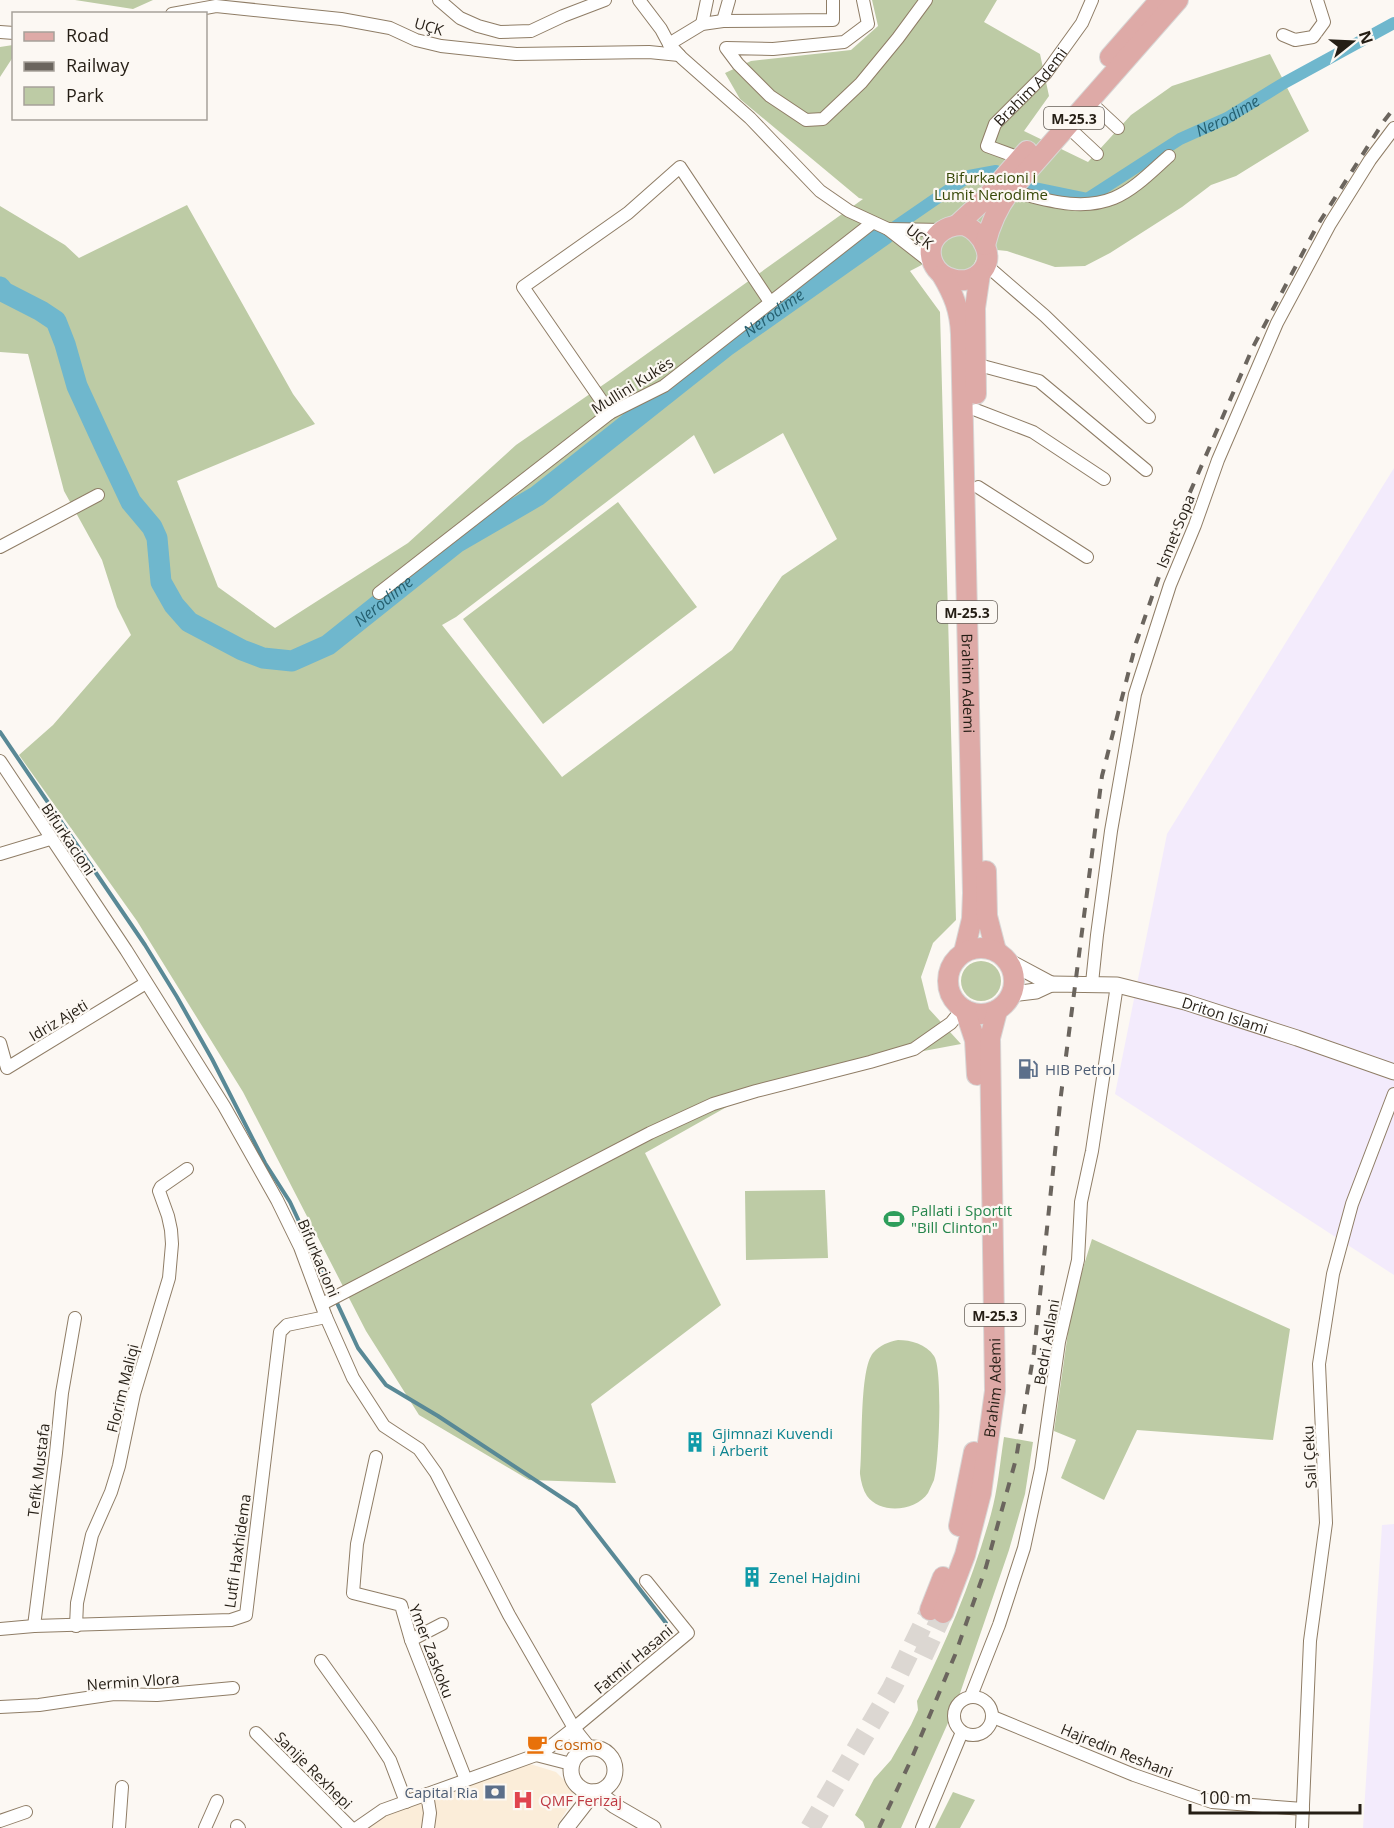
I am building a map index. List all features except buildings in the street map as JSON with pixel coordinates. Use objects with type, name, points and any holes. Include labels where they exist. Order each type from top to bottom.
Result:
[{"type":"main road","name":"M-25.3","points":[[938,270],[932,247],[934,241],[985,199],[1160,0]]},
{"type":"main road","name":"Brahim Ademi","points":[[938,270],[953,292],[958,306],[961,334],[973,893],[972,919],[964,952],[952,964],[948,981],[953,998],[964,1009],[972,1029],[977,1052],[983,1299],[981,1396],[974,1456],[960,1524],[946,1569],[937,1612],[965,1555],[981,1493],[995,1391],[990,1038],[997,1011],[1008,1003],[1012,994],[1014,975],[1002,956],[987,916],[975,308],[983,270],[985,245],[993,218],[1010,191],[1178,0]]},
{"type":"main road","points":[[949,228],[964,225],[978,232],[985,245]]},
{"type":"main road","points":[[938,270],[947,278],[961,280],[983,270]]},
{"type":"main road","points":[[964,952],[980,947],[1002,956]]},
{"type":"main road","points":[[964,1009],[981,1014],[997,1011]]},
{"type":"street","points":[[439,0],[460,18],[500,32],[531,31],[605,0]]},
{"type":"street","name":"UÇK","points":[[639,0],[661,29],[669,44],[750,118],[820,192],[849,211],[888,229],[938,270]]},
{"type":"street","points":[[702,24],[707,0]]},
{"type":"street","points":[[723,21],[729,0]]},
{"type":"street","points":[[669,44],[702,24],[723,21],[833,20],[833,0]]},
{"type":"street","points":[[863,0],[868,24],[844,42],[773,49],[726,48],[738,64],[770,96],[806,120],[823,119],[861,83],[926,0]]},
{"type":"street","name":"Brahim Ademi","points":[[1020,159],[987,146],[995,124],[1046,73],[1082,23],[1092,0]]},
{"type":"street","points":[[1283,35],[1295,40],[1313,37],[1324,22],[1317,0]]},
{"type":"street","name":"UÇK","points":[[183,12],[216,6],[341,19],[390,28],[416,40],[441,46],[516,54],[649,52],[680,55]]},
{"type":"street","points":[[1089,101],[1118,128]]},
{"type":"street","points":[[1067,126],[1097,154]]},
{"type":"street","name":"Ismet Sopa","points":[[1092,983],[1111,831],[1135,694],[1170,585],[1195,525],[1218,460],[1277,323],[1330,224],[1370,160],[1394,128]]},
{"type":"street","points":[[1010,191],[1083,206],[1115,198],[1169,156]]},
{"type":"street","points":[[610,413],[524,287],[627,213],[680,167],[770,302]]},
{"type":"street","name":"Mullini Kukës","points":[[379,593],[610,413],[664,386],[872,223]]},
{"type":"street","name":"UÇK","points":[[888,229],[949,228]]},
{"type":"street","points":[[983,270],[1045,316],[1149,417]]},
{"type":"street","points":[[975,364],[1039,381],[1146,470]]},
{"type":"street","points":[[976,410],[1032,432],[1104,478]]},
{"type":"street","points":[[978,487],[1087,557]]},
{"type":"street","points":[[0,547],[98,495]]},
{"type":"street","name":"Bifurkacioni","points":[[0,761],[113,931],[224,1106],[277,1200],[300,1247],[325,1303],[326,1317],[353,1378],[384,1426],[419,1449],[436,1473],[509,1615],[574,1728],[580,1756]]},
{"type":"street","points":[[0,854],[50,839]]},
{"type":"street","name":"Driton Islami","points":[[1002,956],[1051,984]]},
{"type":"street","name":"Idriz Ajeti","points":[[0,1043],[8,1068],[146,983]]},
{"type":"street","name":"Driton Islami","points":[[1012,994],[1036,991],[1051,984],[1117,985],[1185,1002],[1394,1072]]},
{"type":"street","name":"Bedri Asllani","points":[[971,1696],[999,1625],[1024,1548],[1041,1469],[1059,1342],[1078,1260],[1081,1202],[1092,1151],[1117,985]]},
{"type":"street","points":[[325,1303],[650,1133],[703,1108],[756,1091],[914,1049],[951,1023],[964,1009]]},
{"type":"street","name":"Sali Çeku","points":[[1302,1828],[1311,1641],[1326,1523],[1319,1364],[1333,1274],[1352,1204],[1394,1094]]},
{"type":"street","name":"Florim Maliqi","points":[[76,1626],[77,1604],[92,1535],[111,1492],[119,1466],[134,1394],[169,1278],[171,1230],[159,1191],[161,1187],[187,1169]]},
{"type":"street","name":"Lutfi Haxhidema","points":[[0,1629],[231,1620],[246,1615],[280,1332],[287,1325],[326,1317]]},
{"type":"street","name":"Tefik Mustafa","points":[[34,1626],[62,1393],[75,1318]]},
{"type":"street","name":"Ymer Zaskoku","points":[[376,1457],[357,1544],[353,1593],[401,1605],[411,1640],[466,1780]]},
{"type":"street","name":"Fatmir Hasani","points":[[574,1728],[688,1634],[646,1581]]},
{"type":"street","points":[[411,1640],[442,1624]]},
{"type":"street","points":[[321,1661],[390,1760],[406,1802]]},
{"type":"street","name":"Nermin Vlora","points":[[0,1707],[39,1705],[114,1694],[157,1695],[232,1688]]},
{"type":"street","points":[[971,1696],[988,1704],[993,1717],[988,1729],[982,1733],[969,1735],[962,1732],[954,1721],[959,1702],[971,1696]]},
{"type":"street","name":"Hajredin Reshani","points":[[993,1717],[1134,1775],[1198,1798],[1212,1802],[1303,1809]]},
{"type":"street","points":[[357,1828],[383,1810],[536,1755],[574,1728]]},
{"type":"street","points":[[922,1828],[962,1732]]},
{"type":"street","name":"Sanije Rexhepi","points":[[256,1733],[351,1828]]},
{"type":"street","points":[[536,1755],[580,1756],[605,1751],[612,1758],[615,1773],[605,1789],[595,1792],[585,1791],[577,1786],[572,1778],[580,1756]]},
{"type":"street","points":[[611,1782],[629,1813]]},
{"type":"street","points":[[568,1825],[577,1786]]},
{"type":"street","points":[[119,1828],[122,1787]]},
{"type":"street","points":[[595,1792],[652,1828]]},
{"type":"street","points":[[568,1825],[595,1792]]},
{"type":"street","points":[[427,1794],[430,1813],[428,1828]]},
{"type":"street","points":[[205,1828],[217,1801]]},
{"type":"street","points":[[0,1821],[26,1812]]},
{"type":"shaded area","points":[[1394,468],[1394,1275],[1115,1094],[1167,834]]},
{"type":"shaded area","points":[[1394,1524],[1394,1828],[1363,1828],[1382,1525]]},
{"type":"shaded area","points":[[517,1760],[556,1772],[577,1793],[556,1828],[368,1828],[373,1822],[414,1802]]},
{"type":"green space","points":[[75,0],[153,0],[133,9]]},
{"type":"green space","name":"Bifurkacioni i Lumit Nerodime","points":[[872,0],[997,0],[984,22],[1040,54],[1049,96],[1024,131],[1088,162],[1131,115],[1172,86],[1270,54],[1309,131],[1236,176],[1211,185],[1182,207],[1110,253],[1085,266],[1055,267],[1007,251],[978,248],[977,258],[973,265],[963,272],[951,269],[939,256],[910,271],[940,312],[956,920],[933,943],[921,977],[929,1009],[961,1044],[817,1071],[739,1100],[645,1153],[721,1305],[591,1404],[616,1483],[529,1480],[419,1415],[366,1331],[243,1092],[137,921],[19,755],[53,725],[131,635],[117,607],[102,560],[64,491],[28,354],[0,352],[0,206],[65,245],[79,258],[187,205],[293,394],[315,424],[177,481],[218,587],[275,628],[408,543],[516,445],[863,199],[740,99],[725,73],[751,61],[851,50],[878,26]],"holes":[[[783,433],[837,539],[782,576],[732,650],[562,777],[442,625],[456,617],[694,435],[714,474]]]},
{"type":"green space","points":[[12,45],[12,59],[0,77],[0,47]]},
{"type":"green space","points":[[618,502],[697,607],[543,724],[463,619]]},
{"type":"green space","points":[[981,961],[989,962],[995,967],[1000,973],[1000,989],[995,995],[989,1000],[981,1001],[973,1000],[967,995],[962,989],[961,981],[962,973],[967,967],[973,962]]},
{"type":"green space","points":[[825,1190],[828,1258],[746,1260],[745,1191]]},
{"type":"green space","points":[[1092,1239],[1290,1329],[1273,1440],[1137,1430],[1104,1500],[1061,1478],[1076,1440],[1054,1431],[1072,1304]]},
{"type":"green space","points":[[898,1340],[927,1348],[934,1356],[938,1378],[939,1437],[936,1470],[928,1493],[915,1504],[889,1508],[873,1502],[867,1496],[860,1474],[864,1392],[865,1376],[873,1353],[878,1348]]},
{"type":"green space","points":[[1004,1437],[1033,1442],[1025,1494],[1009,1550],[956,1705],[901,1828],[865,1828],[863,1822],[855,1815],[874,1779],[891,1760],[911,1725],[918,1710],[917,1701],[968,1586],[993,1505]]},
{"type":"green space","points":[[953,1792],[975,1800],[960,1828],[935,1828]]},
{"type":"waterway","name":"Nerodime","points":[[1024,186],[1087,199],[1180,139],[1227,118],[1284,83],[1394,23]]},
{"type":"waterway","name":"Nerodime","points":[[895,227],[969,176],[996,171]]},
{"type":"waterway","name":"Nerodime","points":[[0,287],[4,292],[56,321],[77,386],[106,449],[131,502],[152,527],[157,538],[161,582],[174,605],[189,622],[242,650],[263,658],[292,661],[328,645],[456,543],[537,496],[725,347],[885,234]]},
{"type":"waterway","points":[[0,732],[145,945],[177,997],[212,1059],[265,1163],[290,1202],[358,1348],[386,1385],[438,1416],[576,1507],[666,1623]]},
{"type":"tunnel","points":[[810,1828],[892,1688],[930,1610]]},
{"type":"tunnel","points":[[923,1656],[943,1613]]},
{"type":"railway","points":[[879,1828],[911,1760],[955,1655],[986,1567],[1016,1459],[1034,1352],[1061,1095],[1102,776],[1136,643],[1181,513],[1253,347],[1317,226],[1394,108]]},
{"type":"place","name":"HIB Petrol","points":[[1028,1069]]},
{"type":"place","name":"Pallati i Sportit \"Bill Clinton\"","points":[[894,1219]]},
{"type":"place","name":"Gjimnazi Kuvendi i Arberit","points":[[695,1442]]},
{"type":"place","name":"Zenel Hajdini","points":[[752,1577]]},
{"type":"place","name":"Cosmo","points":[[537,1744]]},
{"type":"place","name":"Capital Ria","points":[[495,1792]]},
{"type":"place","name":"QMF Ferizaj","points":[[523,1800]]}]
